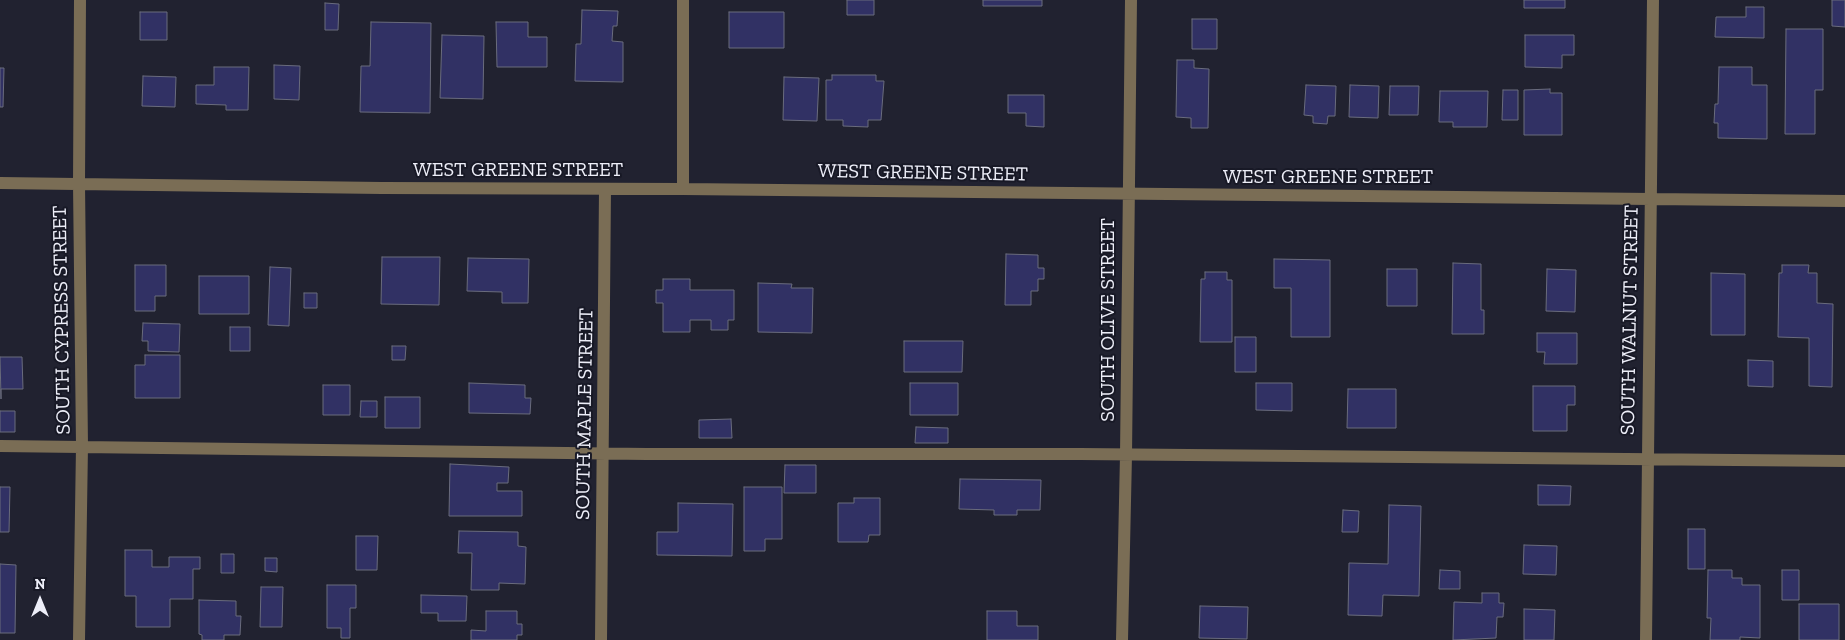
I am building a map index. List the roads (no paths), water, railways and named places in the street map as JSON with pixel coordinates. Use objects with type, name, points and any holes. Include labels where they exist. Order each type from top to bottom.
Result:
[{"type":"street","name":"SOUTH CYPRESS STREET","points":[[79,640],[82,446],[79,184],[80,0]]},
{"type":"street","points":[[683,188],[684,0]]},
{"type":"street","name":"SOUTH OLIVE STREET","points":[[1122,640],[1131,0]]},
{"type":"street","name":"SOUTH WALNUT STREET","points":[[1646,640],[1653,0]]},
{"type":"street","name":"WEST GREENE STREET","points":[[0,184],[683,188],[1845,201]]},
{"type":"street","name":"SOUTH MAPLE STREET","points":[[601,640],[605,189]]},
{"type":"street","points":[[0,446],[647,454],[1126,455],[1845,461]]}]
